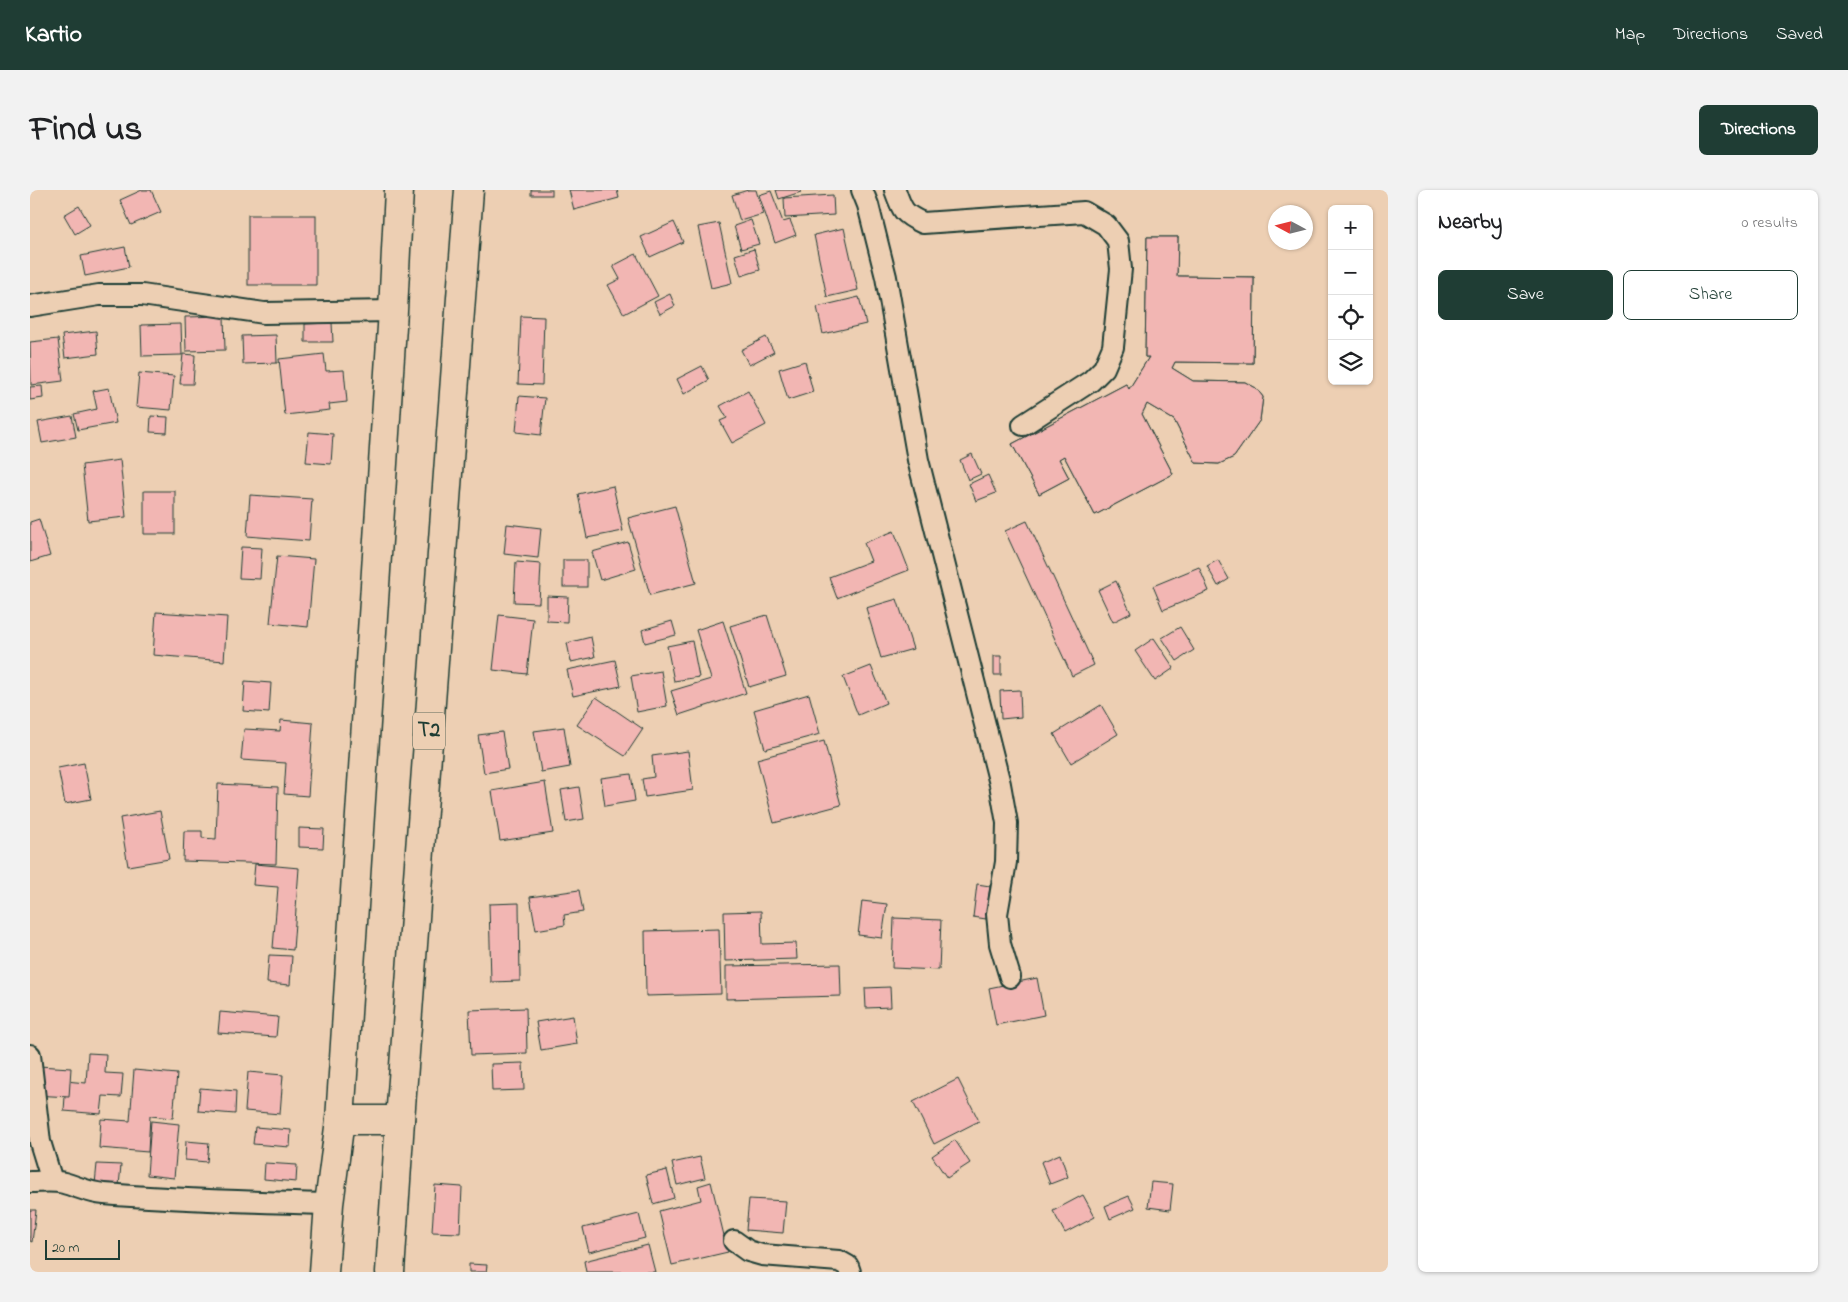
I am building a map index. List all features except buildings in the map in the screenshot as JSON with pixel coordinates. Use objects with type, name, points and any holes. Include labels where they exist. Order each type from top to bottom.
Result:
[{"type":"highway","points":[[324,1272],[329,1204],[340,1120],[393,311],[399,190]]},
{"type":"highway","name":"T2","points":[[390,1272],[469,190]]},
{"type":"highway","points":[[340,1120],[400,1120]]},
{"type":"street","points":[[862,190],[868,205],[886,277],[918,460],[1000,784],[1006,824],[1006,862],[997,914],[1000,944],[1010,977]]},
{"type":"street","points":[[895,190],[900,205],[908,216],[922,223],[1084,212],[1106,225],[1118,241],[1121,269],[1113,347],[1104,368],[1091,381],[1023,425]]},
{"type":"street","points":[[30,306],[99,295],[142,294],[264,313],[393,311]]},
{"type":"street","points":[[30,1055],[40,1142],[52,1181]]},
{"type":"street","points":[[30,1182],[52,1181],[101,1194],[192,1200],[329,1204]]},
{"type":"street","points":[[734,1241],[748,1251],[762,1255],[839,1262],[848,1266],[850,1272]]}]
